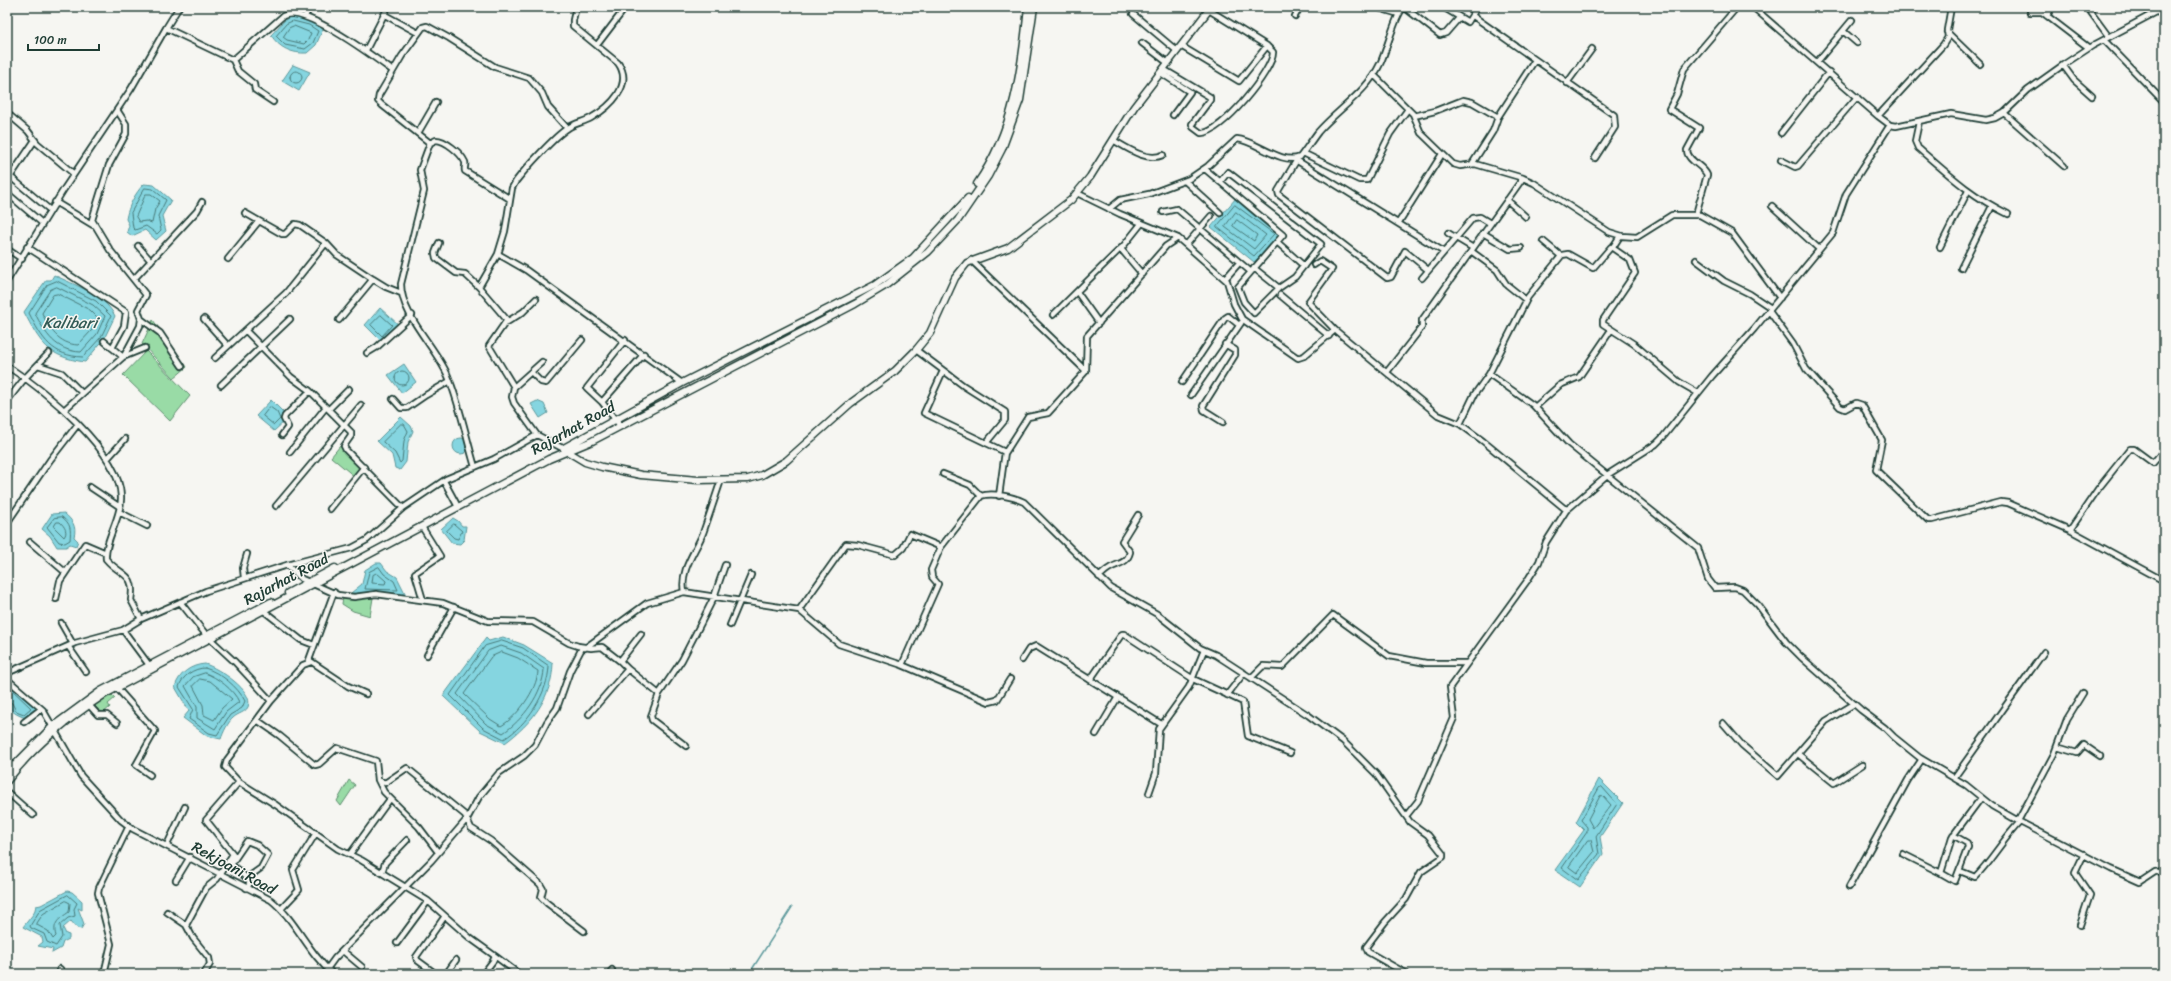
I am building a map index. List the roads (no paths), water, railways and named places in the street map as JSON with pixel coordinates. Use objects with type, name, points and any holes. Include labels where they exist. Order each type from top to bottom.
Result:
[{"type":"main road","name":"Rajarhat Road","points":[[7,773],[53,729],[101,691],[149,665],[264,611],[310,583],[422,527],[565,450],[682,383],[875,284],[913,258],[964,204],[981,178],[1002,138],[1011,115],[1018,80],[1028,7]]},
{"type":"main road","points":[[565,450],[592,441],[878,291],[928,252],[958,220],[988,176],[1005,144],[1020,100],[1034,7]]},
{"type":"main road","points":[[565,450],[595,466],[624,472],[663,477],[721,480],[754,477],[786,461],[802,449],[851,403],[895,371],[916,350],[936,322],[960,271],[971,260],[1001,251],[1016,243],[1053,215],[1077,193],[1094,172],[1113,140],[1162,71],[1210,8]]},
{"type":"main road","name":"Rajarhat Road","points":[[7,781],[53,729],[117,688],[310,583],[565,450]]},
{"type":"street","points":[[7,281],[22,259],[27,247],[55,202],[117,110],[179,7]]},
{"type":"street","points":[[305,16],[310,7]]},
{"type":"street","points":[[366,50],[388,7]]},
{"type":"street","points":[[479,287],[498,254],[505,231],[512,188],[523,172],[567,128],[590,118],[607,107],[622,87],[624,80],[623,70],[618,63],[573,26],[576,7]]},
{"type":"street","points":[[597,45],[626,7]]},
{"type":"street","points":[[1295,16],[1300,7]]},
{"type":"street","points":[[1375,7],[1399,14]]},
{"type":"street","points":[[1428,270],[1405,251],[1391,277],[1387,278],[1278,195],[1278,191],[1297,159],[1318,131],[1374,74],[1389,44],[1399,14],[1404,7],[1436,33],[1443,35],[1459,18]]},
{"type":"street","points":[[1442,7],[1468,22],[1473,16],[1477,7]]},
{"type":"street","points":[[1696,214],[1707,175],[1687,152],[1699,128],[1669,109],[1677,94],[1684,69],[1737,7]]},
{"type":"street","points":[[1878,116],[1948,38],[1947,32],[1951,7]]},
{"type":"street","points":[[2047,16],[2052,7]]},
{"type":"street","points":[[2087,7],[2109,37]]},
{"type":"street","points":[[1162,71],[1210,97],[1210,100],[1192,124],[1197,130],[1205,133],[1232,113],[1255,86],[1272,62],[1272,52],[1267,46],[1210,8]]},
{"type":"street","points":[[1757,8],[1878,116],[1890,124],[1903,126],[1951,114],[1991,120],[2004,113],[2028,90],[2089,48],[2164,8]]},
{"type":"street","points":[[2030,12],[2040,11],[2089,48]]},
{"type":"street","points":[[233,60],[283,16],[289,13],[305,16],[336,32],[366,50],[393,71]]},
{"type":"street","points":[[1133,14],[1177,51]]},
{"type":"street","points":[[385,15],[418,33]]},
{"type":"street","points":[[1473,16],[1614,115],[1615,127],[1595,158]]},
{"type":"street","points":[[1817,62],[1852,20]]},
{"type":"street","points":[[430,143],[378,101],[383,87],[402,56],[423,27],[431,28],[495,67],[526,76],[542,93],[548,108],[567,128]]},
{"type":"street","points":[[166,28],[233,60],[238,71],[254,84],[255,90],[274,102]]},
{"type":"street","points":[[1842,31],[1857,42]]},
{"type":"street","points":[[1947,32],[1980,64]]},
{"type":"street","points":[[2104,40],[2164,102]]},
{"type":"street","points":[[1142,43],[1168,63]]},
{"type":"street","points":[[1181,46],[1239,81],[1267,46]]},
{"type":"street","points":[[1568,83],[1592,49]]},
{"type":"street","points":[[1472,164],[1493,131],[1498,117],[1535,60]]},
{"type":"street","points":[[2063,65],[2074,80],[2092,96]]},
{"type":"street","points":[[1162,71],[1190,92],[1173,114]]},
{"type":"street","points":[[1781,134],[1829,72]]},
{"type":"street","points":[[1374,74],[1414,116],[1421,133],[1442,154],[1456,165],[1472,164],[1523,178],[1534,183],[1609,232],[1620,236],[1637,237],[1669,216],[1696,214],[1732,233],[1780,298]]},
{"type":"street","points":[[1781,160],[1795,167],[1798,166],[1857,97]]},
{"type":"street","points":[[1414,116],[1435,111],[1464,100],[1472,102],[1498,117]]},
{"type":"street","points":[[418,133],[436,102]]},
{"type":"street","points":[[1303,152],[1359,180],[1367,180],[1390,134],[1408,109]]},
{"type":"street","points":[[93,225],[92,217],[97,198],[109,165],[126,134],[126,124],[117,110]]},
{"type":"street","points":[[7,113],[74,174]]},
{"type":"street","points":[[2004,113],[2064,166]]},
{"type":"street","points":[[1919,122],[1915,145],[1968,191],[2008,214]]},
{"type":"street","points":[[1406,816],[1418,801],[1454,718],[1450,687],[1527,581],[1539,562],[1546,542],[1566,510],[1607,475],[1656,444],[1780,298],[1837,226],[1846,194],[1890,124]]},
{"type":"street","points":[[1110,209],[1120,200],[1149,194],[1185,181],[1205,169],[1237,139],[1281,156],[1297,159],[1399,222],[1444,252]]},
{"type":"street","points":[[35,140],[8,176],[50,210]]},
{"type":"street","points":[[475,467],[450,381],[439,357],[424,337],[401,293],[401,284],[424,191],[420,170],[430,143],[436,140],[445,142],[463,159],[466,164],[465,171],[510,199]]},
{"type":"street","points":[[1113,140],[1147,156],[1156,158],[1163,155]]},
{"type":"street","points":[[1399,222],[1442,154]]},
{"type":"street","points":[[1205,169],[1220,182],[1283,235],[1238,287],[1244,302],[1254,312],[1279,288],[1295,277],[1320,244],[1228,172],[1220,182]]},
{"type":"street","points":[[1387,372],[1422,327],[1421,321],[1472,250],[1490,222],[1523,178]]},
{"type":"street","points":[[1185,181],[1220,213]]},
{"type":"street","points":[[1940,247],[1968,191]]},
{"type":"street","points":[[7,193],[42,223]]},
{"type":"street","points":[[1077,193],[1141,224],[1178,238],[1225,279],[1234,304],[1243,320],[1298,358],[1304,356],[1335,330]]},
{"type":"street","points":[[1506,200],[1526,217]]},
{"type":"street","points":[[55,202],[93,225],[146,295],[138,310],[141,319],[136,336],[123,357],[64,410]]},
{"type":"street","points":[[134,279],[197,211],[202,202]]},
{"type":"street","points":[[1772,206],[1820,249]]},
{"type":"street","points":[[1961,268],[1992,206]]},
{"type":"street","points":[[1163,212],[1177,209],[1239,263],[1279,288]]},
{"type":"street","points":[[245,214],[284,235],[295,224],[300,225],[326,242],[337,254],[373,279],[386,287],[401,293]]},
{"type":"street","points":[[1186,245],[1211,216]]},
{"type":"street","points":[[1422,278],[1476,216],[1490,222]]},
{"type":"street","points":[[228,259],[259,221]]},
{"type":"street","points":[[1053,316],[1121,248],[1141,224]]},
{"type":"street","points":[[1448,233],[1457,238],[1498,270],[1506,284],[1526,300]]},
{"type":"street","points":[[1483,233],[1510,249],[1521,248]]},
{"type":"street","points":[[1460,424],[1474,395],[1489,374],[1526,300],[1561,256],[1568,254],[1593,268],[1613,248],[1620,236]]},
{"type":"street","points":[[999,496],[1005,453],[1028,417],[1048,413],[1086,371],[1087,336],[1166,246],[1178,238]]},
{"type":"street","points":[[1543,241],[1561,256]]},
{"type":"street","points":[[215,358],[286,293],[326,242]]},
{"type":"street","points":[[1277,242],[1304,266]]},
{"type":"street","points":[[439,243],[435,253],[436,258],[456,273],[465,274],[507,318],[507,322]]},
{"type":"street","points":[[138,246],[151,261]]},
{"type":"street","points":[[27,247],[125,311],[127,314],[124,326],[112,348]]},
{"type":"street","points":[[1121,248],[1142,274]]},
{"type":"street","points":[[1613,248],[1630,260],[1636,272],[1603,320],[1604,325],[1634,344],[1679,382],[1698,393]]},
{"type":"street","points":[[7,249],[22,259]]},
{"type":"street","points":[[498,254],[526,270],[625,340],[682,383]]},
{"type":"street","points":[[971,260],[1086,371]]},
{"type":"street","points":[[1696,260],[1724,281],[1750,294],[1770,309],[1793,344],[1806,369],[1840,407],[1845,409],[1856,403],[1862,405],[1882,440],[1876,470],[1928,520],[2005,503],[2070,530],[2164,581]]},
{"type":"street","points":[[1314,265],[1320,261],[1332,270],[1308,302],[1335,330],[1438,415],[1460,424],[1566,510]]},
{"type":"street","points":[[1225,279],[1239,263]]},
{"type":"street","points":[[340,320],[373,279]]},
{"type":"street","points":[[1077,292],[1098,323]]},
{"type":"street","points":[[1280,295],[1329,336]]},
{"type":"street","points":[[514,387],[489,346],[507,322],[523,312],[536,299]]},
{"type":"street","points":[[367,353],[377,347],[412,315]]},
{"type":"street","points":[[1182,382],[1225,318],[1228,316],[1239,325]]},
{"type":"street","points":[[141,319],[160,333],[182,366]]},
{"type":"street","points":[[204,319],[228,346]]},
{"type":"street","points":[[222,385],[290,319]]},
{"type":"street","points":[[1191,395],[1243,320]]},
{"type":"street","points":[[1535,407],[1560,385],[1579,377],[1612,330]]},
{"type":"street","points":[[246,331],[291,377],[310,391],[345,425],[352,434],[345,443],[345,448],[403,508]]},
{"type":"street","points":[[531,372],[541,382],[546,383],[582,340]]},
{"type":"street","points":[[620,426],[602,402],[587,388],[625,340]]},
{"type":"street","points":[[104,341],[123,357]]},
{"type":"street","points":[[1223,422],[1204,410],[1203,406],[1235,355],[1235,350],[1225,344]]},
{"type":"street","points":[[123,357],[145,348]]},
{"type":"street","points":[[916,350],[943,371],[1005,412],[1005,420],[986,443]]},
{"type":"street","points":[[7,401],[25,378],[49,353]]},
{"type":"street","points":[[602,402],[644,354]]},
{"type":"street","points":[[542,362],[514,387],[512,397],[514,403],[537,435],[565,450]]},
{"type":"street","points":[[38,365],[62,373],[82,393]]},
{"type":"street","points":[[7,366],[25,378],[64,410],[107,458],[115,471],[120,486],[120,510],[106,554],[106,559],[131,582],[133,589],[130,600],[141,619]]},
{"type":"street","points":[[943,371],[925,414],[1005,453]]},
{"type":"street","points":[[1489,374],[1535,407],[1569,444],[1698,548],[1708,579],[1715,588],[1735,587],[1743,590],[1758,605],[1786,642],[1854,704],[1885,728],[1906,748],[1966,785],[1981,798],[2019,821],[2110,869],[2140,882],[2155,872],[2164,871]]},
{"type":"street","points":[[392,399],[401,408],[407,408],[426,394],[450,381]]},
{"type":"street","points":[[290,452],[328,408],[349,389]]},
{"type":"street","points":[[282,435],[288,427],[284,419],[285,416],[310,391]]},
{"type":"street","points":[[276,506],[361,405]]},
{"type":"street","points":[[7,523],[50,460],[78,424]]},
{"type":"street","points":[[7,673],[70,645],[123,630],[141,619],[180,602],[244,578],[352,548],[367,540],[403,508],[444,481],[494,459],[537,435]]},
{"type":"street","points":[[107,458],[125,439]]},
{"type":"street","points":[[2070,530],[2098,489],[2130,449],[2134,449],[2153,463],[2164,450]]},
{"type":"street","points":[[330,509],[364,467]]},
{"type":"street","points":[[943,474],[970,485],[981,496],[999,496],[1024,502],[1111,588],[1157,614],[1204,650],[1216,655],[1308,715],[1343,741],[1376,774],[1410,822],[1428,835],[1443,854],[1443,857],[1422,872],[1406,899],[1385,922],[1366,948],[1368,952],[1407,974]]},
{"type":"street","points":[[684,592],[683,583],[688,561],[700,539],[721,480]]},
{"type":"street","points":[[444,481],[457,505]]},
{"type":"street","points":[[90,487],[120,510],[147,526]]},
{"type":"street","points":[[902,665],[938,584],[932,576],[932,570],[941,547],[981,496]]},
{"type":"street","points":[[1099,577],[1111,567],[1124,562],[1130,555],[1130,552],[1122,541],[1138,516]]},
{"type":"street","points":[[422,527],[440,556],[415,573],[423,600]]},
{"type":"street","points":[[799,610],[846,544],[858,545],[895,555],[903,548],[910,534],[941,547]]},
{"type":"street","points":[[30,542],[65,572]]},
{"type":"street","points":[[56,599],[60,581],[85,544],[106,554]]},
{"type":"street","points":[[244,578],[243,568],[247,554]]},
{"type":"street","points":[[287,565],[295,574],[310,583],[338,595],[350,597],[376,594],[423,600],[443,603],[488,621],[533,622],[568,643],[584,648],[602,647],[659,694]]},
{"type":"street","points":[[686,746],[652,720],[651,716],[659,694],[682,660],[714,597],[725,565]]},
{"type":"street","points":[[730,625],[751,575]]},
{"type":"street","points":[[334,592],[309,660],[311,662],[303,665],[271,701],[225,764],[225,767],[239,782],[338,849],[382,872],[428,901],[519,974]]},
{"type":"street","points":[[327,972],[343,951],[406,887],[467,819],[479,797],[499,773],[524,756],[538,741],[547,722],[557,708],[570,671],[584,648],[647,603],[684,592],[799,610],[839,644],[902,665],[992,702],[997,700],[1010,680]]},
{"type":"street","points":[[180,602],[209,638],[271,701]]},
{"type":"street","points":[[427,655],[454,607]]},
{"type":"street","points":[[264,611],[301,640],[314,645]]},
{"type":"street","points":[[1251,678],[1263,666],[1282,667],[1333,615],[1389,656],[1426,663],[1467,663]]},
{"type":"street","points":[[61,623],[70,645],[86,672]]},
{"type":"street","points":[[123,630],[149,665]]},
{"type":"street","points":[[620,661],[641,634]]},
{"type":"street","points":[[1090,680],[1123,634],[1193,678],[1244,703],[1248,736],[1290,753]]},
{"type":"street","points":[[1022,660],[1029,649],[1036,646],[1161,724]]},
{"type":"street","points":[[1150,793],[1156,773],[1158,734],[1161,724],[1188,689],[1204,650]]},
{"type":"street","points":[[1954,778],[2044,652]]},
{"type":"street","points":[[309,660],[348,686],[366,694]]},
{"type":"street","points":[[589,714],[628,669]]},
{"type":"street","points":[[1227,695],[1244,673]]},
{"type":"street","name":"Rekjoani Road","points":[[7,679],[41,708],[81,776],[129,826],[271,900],[282,909],[309,949],[327,972],[333,974]]},
{"type":"street","points":[[117,688],[155,732],[136,765],[150,775]]},
{"type":"street","points":[[1960,871],[1975,877],[1988,863],[2005,836],[2019,821],[2057,747],[2067,719],[2083,693]]},
{"type":"street","points":[[1096,734],[1118,697]]},
{"type":"street","points":[[1723,723],[1742,745],[1776,775],[1779,775],[1831,717],[1854,704]]},
{"type":"street","points":[[89,705],[98,715],[107,715],[117,723]]},
{"type":"street","points":[[24,722],[41,708]]},
{"type":"street","points":[[257,720],[280,736],[315,765],[319,764],[337,748],[376,762],[378,780],[382,789],[390,799],[419,827],[438,852]]},
{"type":"street","points":[[2057,747],[2077,753],[2084,745],[2100,756]]},
{"type":"street","points":[[1798,754],[1834,782],[1862,765]]},
{"type":"street","points":[[1849,887],[1908,780],[1922,759]]},
{"type":"street","points":[[7,760],[13,766]]},
{"type":"street","points":[[378,780],[385,783],[407,768],[465,815],[471,828],[491,841],[540,884],[543,889],[541,897],[584,931]]},
{"type":"street","points":[[186,925],[206,888],[221,874],[232,854],[206,820],[239,782]]},
{"type":"street","points":[[7,792],[33,815]]},
{"type":"street","points":[[1941,873],[1953,835],[1981,798]]},
{"type":"street","points":[[350,854],[390,799]]},
{"type":"street","points":[[167,845],[185,808]]},
{"type":"street","points":[[104,974],[112,944],[98,893],[129,826]]},
{"type":"street","points":[[282,909],[299,890],[293,870],[316,833]]},
{"type":"street","points":[[1904,854],[1955,881],[1960,871],[1968,844],[1953,835]]},
{"type":"street","points":[[382,872],[385,862],[407,840]]},
{"type":"street","points":[[246,888],[249,885],[249,880],[233,866],[232,863],[248,841],[268,855],[261,868],[247,878]]},
{"type":"street","points":[[2080,924],[2090,894],[2075,873],[2084,854]]},
{"type":"street","points":[[176,880],[190,857]]},
{"type":"street","points":[[397,943],[428,901]]},
{"type":"street","points":[[166,912],[186,925],[193,938],[210,958],[210,964],[204,974]]},
{"type":"street","points":[[432,970],[417,960],[416,957],[445,916]]},
{"type":"street","points":[[343,951],[362,967]]},
{"type":"street","points":[[483,974],[495,956]]},
{"type":"street","points":[[446,974],[456,960]]},
{"type":"street","points":[[60,969],[64,974]]},
{"type":"street","points":[[608,974],[612,970]]},
{"type":"water","points":[[291,16],[300,18],[323,29],[316,45],[307,53],[291,51],[282,47],[271,35],[285,20]]},
{"type":"water","points":[[293,65],[310,72],[299,91],[282,81]]},
{"type":"water","points":[[144,184],[154,185],[171,200],[162,216],[166,231],[156,240],[145,230],[132,236],[127,232],[129,225],[126,219],[128,210],[132,200]]},
{"type":"water","points":[[1236,198],[1281,235],[1254,262],[1211,227]]},
{"type":"water","name":"Kalibari","points":[[54,275],[96,296],[110,308],[115,316],[104,339],[85,362],[72,360],[54,352],[47,347],[35,332],[24,312],[46,280],[51,280]]},
{"type":"water","points":[[380,308],[399,325],[382,342],[365,325]]},
{"type":"water","points":[[404,364],[416,382],[402,393],[388,375]]},
{"type":"water","points":[[271,400],[283,412],[282,415],[286,420],[274,431],[256,416]]},
{"type":"water","points":[[537,401],[544,404],[548,413],[540,418],[531,404]]},
{"type":"water","points":[[401,417],[411,426],[413,431],[408,442],[406,462],[400,470],[395,468],[392,455],[377,441]]},
{"type":"water","points":[[461,438],[467,440],[469,446],[467,452],[461,454],[455,452],[453,446],[455,440]]},
{"type":"water","points":[[64,513],[74,526],[74,537],[78,541],[76,546],[70,544],[66,547],[57,547],[50,536],[42,529],[52,514]]},
{"type":"water","points":[[453,518],[462,526],[466,526],[464,540],[460,544],[452,543],[441,529]]},
{"type":"water","points":[[376,563],[381,563],[387,571],[397,577],[406,595],[351,593],[362,584],[365,570]]},
{"type":"water","points":[[503,637],[524,645],[553,663],[549,687],[539,709],[524,727],[505,743],[480,731],[443,696],[486,638],[489,641]]},
{"type":"water","points":[[205,664],[218,670],[234,681],[241,687],[249,701],[247,709],[231,720],[221,739],[207,736],[183,718],[189,711],[175,687],[179,678],[186,671],[195,666]]},
{"type":"water","points":[[7,681],[38,709],[26,718],[10,709],[7,700]]},
{"type":"water","points":[[1599,779],[1623,803],[1600,837],[1603,854],[1580,887],[1555,870],[1584,830],[1576,822]]},
{"type":"water","points":[[67,891],[72,892],[82,901],[82,910],[78,908],[84,924],[81,929],[77,928],[71,921],[63,928],[66,934],[69,935],[69,939],[63,942],[61,948],[52,953],[53,949],[38,946],[43,942],[42,937],[23,927],[34,913],[36,906],[41,905]]},
{"type":"waterway","points":[[749,974],[792,907]]}]
